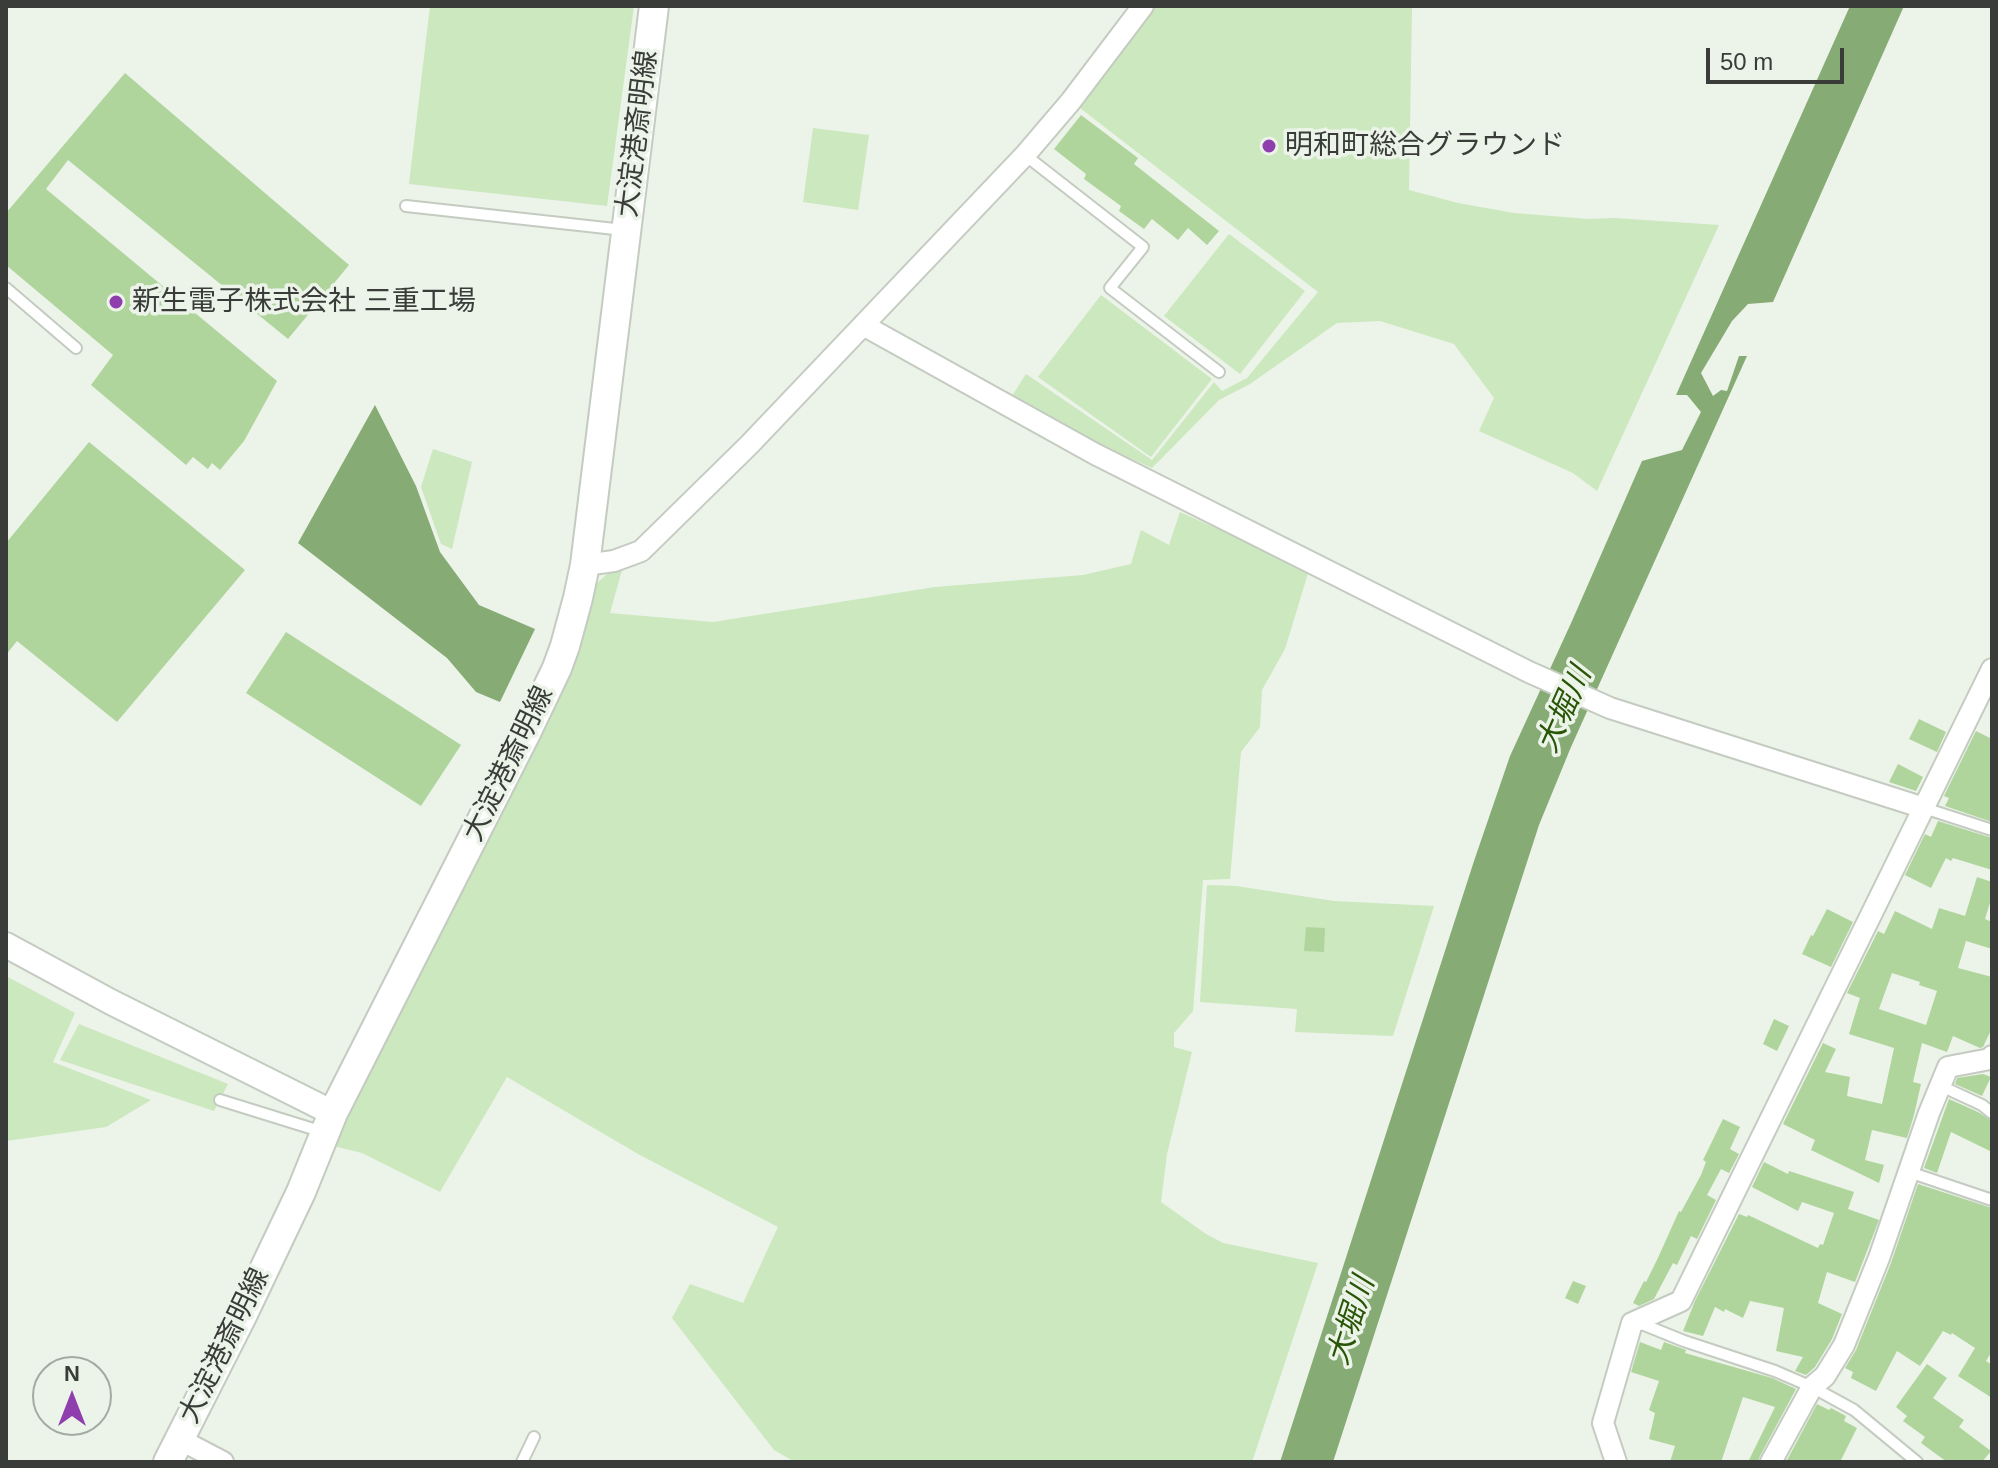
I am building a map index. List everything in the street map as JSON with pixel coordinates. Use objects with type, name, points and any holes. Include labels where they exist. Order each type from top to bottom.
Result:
[{"type":"main road","name":"大淀港斎明線","points":[[173,1451],[301,1192],[329,1123],[557,668],[585,565],[654,6]]},
{"type":"street","points":[[585,565],[614,561],[641,551],[749,445],[1025,155],[1071,101],[1143,6]]},
{"type":"street","points":[[863,325],[1095,454],[1529,672],[1610,708],[1924,808]]},
{"type":"street","points":[[1616,1462],[1603,1423],[1632,1323],[1681,1301],[1992,669]]},
{"type":"street","points":[[6,945],[329,1123]]},
{"type":"street","points":[[1771,1462],[1812,1387],[1825,1376],[1844,1345],[1948,1067],[1990,1059],[1992,1056]]},
{"type":"street","points":[[173,1451],[223,1462]]},
{"type":"lane","points":[[1025,155],[1143,247],[1110,288],[1219,372]]},
{"type":"lane","points":[[406,206],[626,230]]},
{"type":"lane","points":[[6,288],[76,348]]},
{"type":"lane","points":[[1924,808],[1992,830]]},
{"type":"lane","points":[[1941,1086],[1992,1113]]},
{"type":"lane","points":[[220,1100],[329,1123]]},
{"type":"lane","points":[[1909,1172],[1992,1200]]},
{"type":"lane","points":[[1635,1321],[1812,1387],[1854,1410],[1917,1462]]},
{"type":"lane","points":[[522,1462],[534,1437]]},
{"type":"shaded area","points":[[430,6],[634,6],[607,206],[409,184]]},
{"type":"shaded area","points":[[1144,6],[1412,6],[1409,190],[1514,213],[1719,225],[1597,491],[1573,473],[1479,431],[1494,398],[1454,344],[1380,321],[1337,323],[1250,384],[1219,400],[1152,468],[1096,443],[1012,396],[1026,374],[1152,460],[1214,382],[1222,391],[1247,378],[1318,292],[1071,101]]},
{"type":"shaded area","points":[[813,128],[869,135],[858,210],[803,202]]},
{"type":"shaded area","points":[[1229,234],[1305,291],[1240,374],[1164,316]]},
{"type":"shaded area","points":[[1101,295],[1212,379],[1151,457],[1038,377]]},
{"type":"shaded area","points":[[433,449],[472,462],[452,549],[441,544],[421,487]]},
{"type":"shaded area","points":[[1180,512],[1309,570],[1285,649],[1262,690],[1260,727],[1241,752],[1230,879],[1203,880],[1193,1011],[1174,1033],[1174,1047],[1192,1052],[1167,1154],[1161,1202],[1223,1243],[1318,1263],[1252,1462],[795,1462],[774,1450],[672,1318],[690,1284],[743,1303],[778,1227],[638,1154],[507,1077],[440,1192],[362,1153],[334,1146],[581,643],[595,585],[607,574],[622,570],[610,613],[713,622],[935,587],[1083,575],[1131,564],[1141,530],[1169,545]]},
{"type":"shaded area","points":[[1207,885],[1236,886],[1334,901],[1434,906],[1393,1036],[1295,1032],[1297,1009],[1200,1002]]},
{"type":"shaded area","points":[[6,976],[75,1013],[53,1062],[151,1100],[106,1127],[6,1141]]},
{"type":"shaded area","points":[[79,1024],[228,1084],[214,1111],[60,1060]]},
{"type":"water","name":"大堀川","points":[[1850,6],[1904,6],[1773,302],[1748,304],[1732,321],[1701,373],[1713,396],[1721,390],[1727,391],[1739,356],[1747,356],[1539,825],[1333,1462],[1280,1462],[1510,756],[1642,461],[1682,450],[1701,412],[1687,395],[1676,395]]},
{"type":"water","points":[[375,405],[416,486],[440,552],[479,605],[535,629],[500,702],[476,692],[447,658],[298,543]]},
{"type":"building","name":"新生電子株式会社 三重工場","points":[[125,73],[349,265],[288,339],[68,160],[46,189],[277,381],[244,441],[220,470],[212,463],[208,469],[193,457],[186,465],[91,385],[113,355],[6,265],[6,213]]},
{"type":"building","points":[[1081,115],[1138,158],[1134,164],[1219,231],[1207,245],[1188,228],[1178,240],[1152,219],[1144,229],[1119,211],[1121,206],[1084,179],[1086,174],[1054,149]]},
{"type":"building","points":[[89,442],[245,570],[117,722],[17,641],[6,655],[6,543]]},
{"type":"building","points":[[286,632],[461,745],[421,806],[246,693]]},
{"type":"building","points":[[1919,719],[1946,732],[1937,752],[1909,739]]},
{"type":"building","points":[[1976,731],[1992,739],[1992,822],[1945,806],[1949,798],[1944,796]]},
{"type":"building","points":[[1898,764],[1923,777],[1916,791],[1889,782]]},
{"type":"building","points":[[1938,821],[1992,838],[1992,870],[1946,858],[1931,888],[1905,875],[1925,834],[1931,837]]},
{"type":"building","points":[[1977,877],[1992,882],[1992,896],[1985,919],[1992,922],[1992,949],[1966,941],[1958,968],[1992,977],[1992,1028],[1980,1048],[1953,1036],[1947,1052],[1922,1043],[1913,1082],[1921,1084],[1907,1138],[1872,1130],[1865,1160],[1884,1165],[1879,1183],[1811,1150],[1815,1140],[1783,1124],[1823,1043],[1836,1049],[1825,1072],[1850,1077],[1847,1096],[1882,1104],[1894,1048],[1849,1034],[1860,998],[1847,993],[1878,931],[1884,934],[1895,911],[1932,929],[1939,908],[1965,916]],"holes":[[[1892,973],[1920,982],[1919,985],[1937,991],[1926,1025],[1879,1009]]]},
{"type":"building","points":[[1827,909],[1853,922],[1831,967],[1802,954]]},
{"type":"building","points":[[1306,927],[1325,928],[1324,952],[1304,951]]},
{"type":"building","points":[[1774,1019],[1789,1026],[1777,1051],[1763,1044]]},
{"type":"building","points":[[1983,1074],[1991,1077],[1982,1096],[1955,1084],[1957,1078]]},
{"type":"building","points":[[1949,1099],[1992,1121],[1992,1152],[1951,1132],[1937,1173],[1924,1168]]},
{"type":"building","points":[[1723,1119],[1740,1127],[1730,1149],[1739,1154],[1729,1173],[1721,1169],[1707,1195],[1716,1200],[1697,1239],[1691,1236],[1677,1265],[1673,1263],[1654,1299],[1639,1306],[1633,1303],[1679,1211],[1701,1175],[1706,1162],[1703,1160]]},
{"type":"building","points":[[1764,1162],[1788,1174],[1789,1171],[1854,1192],[1848,1209],[1879,1220],[1855,1282],[1827,1272],[1818,1303],[1842,1314],[1832,1339],[1815,1367],[1806,1375],[1795,1371],[1803,1357],[1776,1351],[1784,1308],[1750,1301],[1743,1318],[1715,1307],[1703,1336],[1683,1331],[1739,1214],[1748,1215],[1818,1248],[1820,1244],[1823,1245],[1834,1213],[1802,1202],[1798,1211],[1752,1187]]},
{"type":"building","points":[[1918,1184],[1992,1208],[1992,1351],[1986,1361],[1992,1365],[1992,1398],[1958,1376],[1975,1348],[1952,1333],[1943,1331],[1920,1366],[1897,1351],[1876,1391],[1851,1378],[1853,1372],[1845,1368],[1856,1350],[1891,1263]]},
{"type":"building","points":[[1573,1281],[1586,1286],[1578,1304],[1565,1298]]},
{"type":"building","points":[[1640,1342],[1661,1350],[1664,1342],[1686,1350],[1685,1353],[1772,1378],[1796,1389],[1758,1462],[1748,1462],[1775,1407],[1743,1397],[1721,1462],[1670,1462],[1675,1446],[1649,1439],[1655,1413],[1649,1410],[1659,1381],[1631,1372]]},
{"type":"building","points":[[1927,1364],[1947,1378],[1933,1398],[1964,1420],[1959,1427],[1991,1451],[1982,1462],[1947,1462],[1921,1443],[1925,1437],[1903,1421],[1907,1416],[1896,1407]]},
{"type":"building","points":[[1817,1404],[1846,1416],[1844,1421],[1857,1428],[1840,1462],[1786,1462]]},
{"type":"place","name":"明和町総合グラウンド","points":[[1269,146]]},
{"type":"place","name":"新生電子株式会社 三重工場","points":[[116,302]]}]
